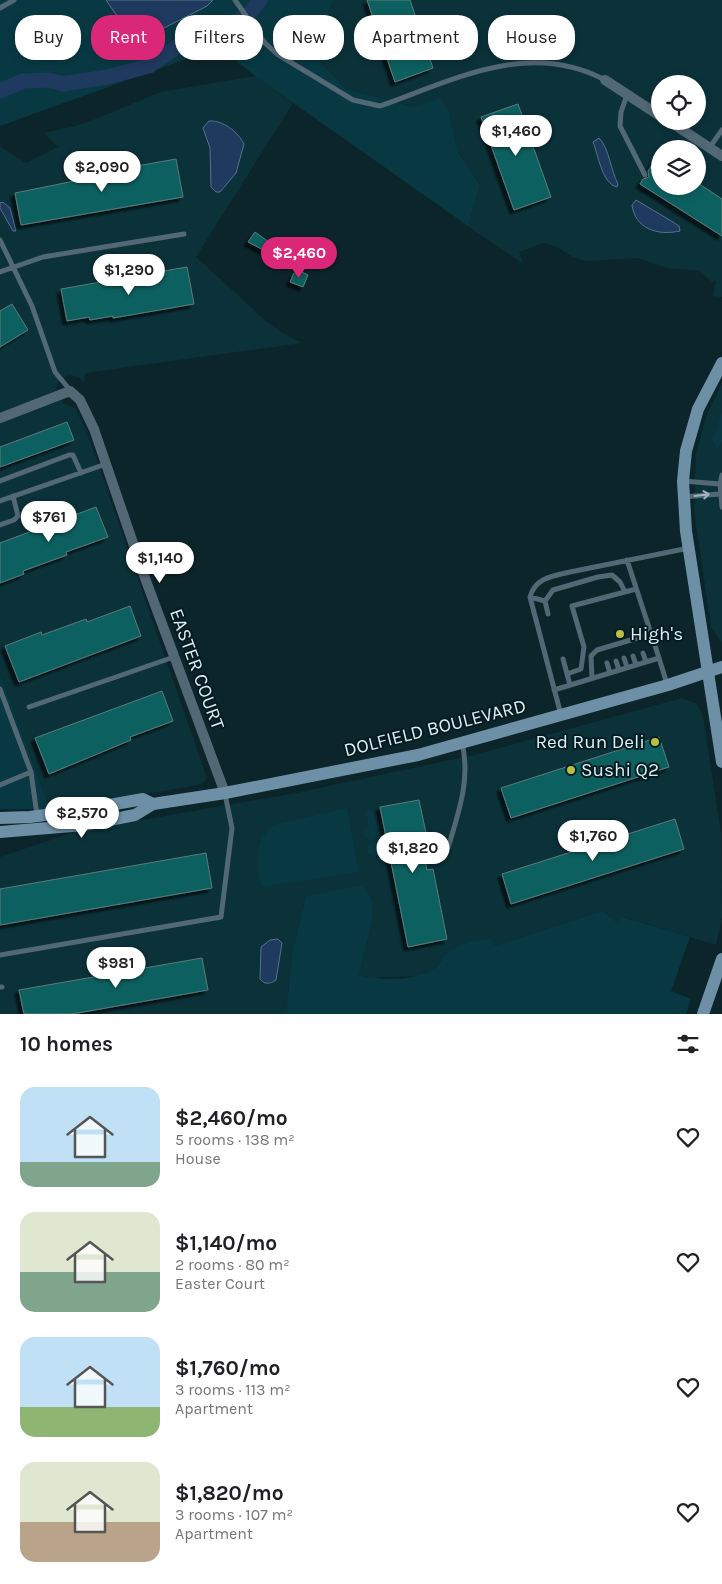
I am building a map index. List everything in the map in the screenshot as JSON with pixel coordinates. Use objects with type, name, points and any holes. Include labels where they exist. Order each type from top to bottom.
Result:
[{"type":"main road","points":[[722,363],[696,418],[686,451],[683,481],[683,498],[689,548],[722,762]]},
{"type":"main road","name":"DOLFIELD BOULEVARD","points":[[0,832],[84,826],[135,815],[153,804],[225,793],[418,755],[561,716],[722,667]]},
{"type":"main road","name":"DOLFIELD BOULEVARD","points":[[0,818],[38,816],[143,799],[153,804]]},
{"type":"main road","points":[[703,1014],[722,959]]},
{"type":"street","points":[[605,80],[651,110]]},
{"type":"street","points":[[683,130],[722,156]]},
{"type":"street","points":[[0,418],[70,391]]},
{"type":"street","name":"EASTER COURT","points":[[70,391],[84,407],[106,464],[174,657],[225,793]]},
{"type":"lane","points":[[0,8],[14,0]]},
{"type":"lane","points":[[235,0],[247,20],[265,43],[290,63],[353,100],[368,105],[380,106],[507,63],[534,61],[568,65],[590,72],[605,80]]},
{"type":"lane","points":[[627,94],[621,112],[620,126],[645,175]]},
{"type":"lane","points":[[710,148],[722,130]]},
{"type":"lane","points":[[0,272],[43,257],[184,234]]},
{"type":"lane","points":[[0,240],[32,306],[55,372],[70,391]]},
{"type":"lane","points":[[0,481],[69,455],[73,455],[81,473]]},
{"type":"lane","points":[[0,501],[106,464]]},
{"type":"lane","points":[[722,475],[720,484],[722,507]]},
{"type":"lane","points":[[683,481],[720,484]]},
{"type":"lane","points":[[683,498],[720,494]]},
{"type":"lane","points":[[0,525],[14,520],[18,516],[14,496]]},
{"type":"lane","points":[[561,716],[530,597],[533,587],[538,582],[551,577],[689,548]]},
{"type":"lane","points":[[627,560],[668,685]]},
{"type":"lane","points":[[545,601],[554,590],[598,577],[612,576],[620,582],[625,592]]},
{"type":"lane","points":[[567,674],[581,669],[584,647],[572,606],[636,589]]},
{"type":"lane","points":[[530,597],[545,601]]},
{"type":"lane","points":[[545,601],[548,614]]},
{"type":"lane","points":[[592,678],[591,656],[612,646],[621,646],[639,641],[651,634]]},
{"type":"lane","points":[[612,646],[614,652]]},
{"type":"lane","points":[[603,649],[605,655]]},
{"type":"lane","points":[[643,653],[646,662]]},
{"type":"lane","points":[[633,656],[636,665]]},
{"type":"lane","points":[[29,707],[174,657]]},
{"type":"lane","points":[[624,658],[627,668]]},
{"type":"lane","points":[[554,690],[659,658]]},
{"type":"lane","points":[[563,659],[570,685]]},
{"type":"lane","points":[[616,661],[619,670]]},
{"type":"lane","points":[[607,663],[610,673]]},
{"type":"lane","points":[[0,689],[31,772],[38,816]]},
{"type":"lane","points":[[448,848],[460,806],[466,775],[461,742]]},
{"type":"lane","points":[[0,785],[31,772]]},
{"type":"lane","points":[[0,955],[221,917],[232,828],[225,793]]},
{"type":"shaded area","points":[[0,0],[333,0],[328,15],[273,15],[273,60],[319,60],[346,89],[415,107],[439,98],[449,112],[458,152],[480,185],[468,226],[255,76],[235,60],[263,60],[263,15],[175,15],[175,60],[183,60],[0,126]]},
{"type":"shaded area","points":[[106,0],[213,0],[207,6],[189,15],[175,15],[175,22],[165,27],[165,15],[116,15]]},
{"type":"shaded area","points":[[333,0],[722,0],[722,297],[713,296],[716,280],[712,282],[700,271],[667,268],[637,258],[585,261],[573,257],[555,246],[543,243],[519,252],[523,264],[468,226],[480,185],[458,152],[449,113],[415,107],[346,89],[319,60],[344,60],[344,15],[328,15]]},
{"type":"shaded area","points":[[255,76],[293,103],[196,257],[265,320],[284,334],[302,343],[85,373],[84,382],[79,377],[68,375],[58,383],[56,391],[64,404],[75,408],[87,432],[207,778],[201,784],[182,788],[50,809],[0,674],[0,146],[26,163],[58,147],[44,133],[83,124],[161,92]]},
{"type":"shaded area","points":[[209,121],[220,122],[230,128],[244,144],[236,173],[220,192],[216,192],[211,187],[210,148],[203,128]]},
{"type":"shaded area","points":[[599,138],[608,154],[618,184],[617,187],[612,185],[601,168],[593,142]]},
{"type":"shaded area","points":[[636,200],[679,226],[680,231],[656,231],[643,225],[634,213],[632,205]]},
{"type":"shaded area","points":[[3,202],[10,208],[16,231],[13,231],[0,208],[0,203]]},
{"type":"shaded area","points":[[722,383],[722,643],[711,627],[694,511],[696,454],[707,414]]},
{"type":"shaded area","points":[[722,413],[722,443],[716,449],[713,439]]},
{"type":"shaded area","points":[[0,674],[50,809],[0,809]]},
{"type":"shaded area","points":[[682,698],[697,704],[703,716],[721,833],[722,917],[716,945],[623,917],[619,924],[603,911],[494,946],[446,954],[434,969],[419,976],[372,978],[359,975],[372,922],[372,900],[306,896],[292,954],[286,1014],[0,1014],[0,857],[74,832],[296,793],[478,754]]},
{"type":"shaded area","points":[[347,808],[359,872],[261,887],[258,871],[258,853],[267,831],[274,825]]},
{"type":"shaded area","points":[[371,810],[378,827],[376,839],[371,841],[365,838],[363,832],[369,827],[366,813]]},
{"type":"shaded area","points":[[371,842],[377,842],[381,849],[377,856],[371,856],[367,852],[367,846]]},
{"type":"shaded area","points":[[362,885],[372,900],[372,922],[359,975],[396,979],[424,974],[434,969],[447,953],[473,941],[491,938],[494,946],[603,911],[619,924],[622,917],[690,937],[671,991],[691,999],[686,1014],[286,1014],[292,954],[306,896]]},
{"type":"shaded area","points":[[278,939],[282,943],[276,980],[266,983],[260,979],[261,947],[270,940]]},
{"type":"building","points":[[367,0],[410,0],[415,15],[372,15]]},
{"type":"building","points":[[387,60],[430,60],[433,68],[395,82]]},
{"type":"building","points":[[518,104],[551,197],[514,210],[481,117]]},
{"type":"building","points":[[176,159],[183,197],[21,225],[15,193],[109,174],[109,171]]},
{"type":"building","points":[[651,166],[651,191],[640,184],[643,179],[649,177],[648,171]]},
{"type":"building","points":[[706,188],[722,199],[722,236],[657,195],[706,195]]},
{"type":"building","points":[[255,232],[280,250],[277,257],[248,242]]},
{"type":"building","points":[[187,267],[194,304],[113,318],[113,316],[90,320],[89,317],[67,321],[61,289]]},
{"type":"building","points":[[300,271],[308,275],[303,287],[290,282],[294,273],[299,275]]},
{"type":"building","points":[[12,304],[28,330],[0,347],[0,311]]},
{"type":"building","points":[[67,422],[74,440],[0,467],[0,447]]},
{"type":"building","points":[[96,507],[108,537],[66,552],[67,555],[23,571],[24,574],[0,583],[0,543]]},
{"type":"building","points":[[130,606],[141,636],[19,682],[5,646],[41,632],[42,635],[86,619],[87,622]]},
{"type":"building","points":[[162,691],[173,721],[130,737],[131,740],[49,774],[35,738]]},
{"type":"building","points":[[659,737],[669,767],[511,818],[501,788]]},
{"type":"building","points":[[419,800],[426,833],[420,834],[427,870],[433,869],[447,939],[408,947],[380,807]]},
{"type":"building","points":[[675,819],[684,849],[511,904],[502,874]]},
{"type":"building","points":[[206,853],[212,888],[0,925],[0,889]]},
{"type":"building","points":[[202,958],[208,990],[72,1014],[24,1014],[19,990]]},
{"type":"waterway","points":[[0,91],[23,81],[48,80],[63,84],[107,77],[149,66],[178,46],[239,20],[251,12],[260,0]]},
{"type":"place","name":"High's","points":[[620,634]]},
{"type":"place","name":"Red Run Deli","points":[[655,742]]},
{"type":"place","name":"Sushi Q2","points":[[571,770]]}]
